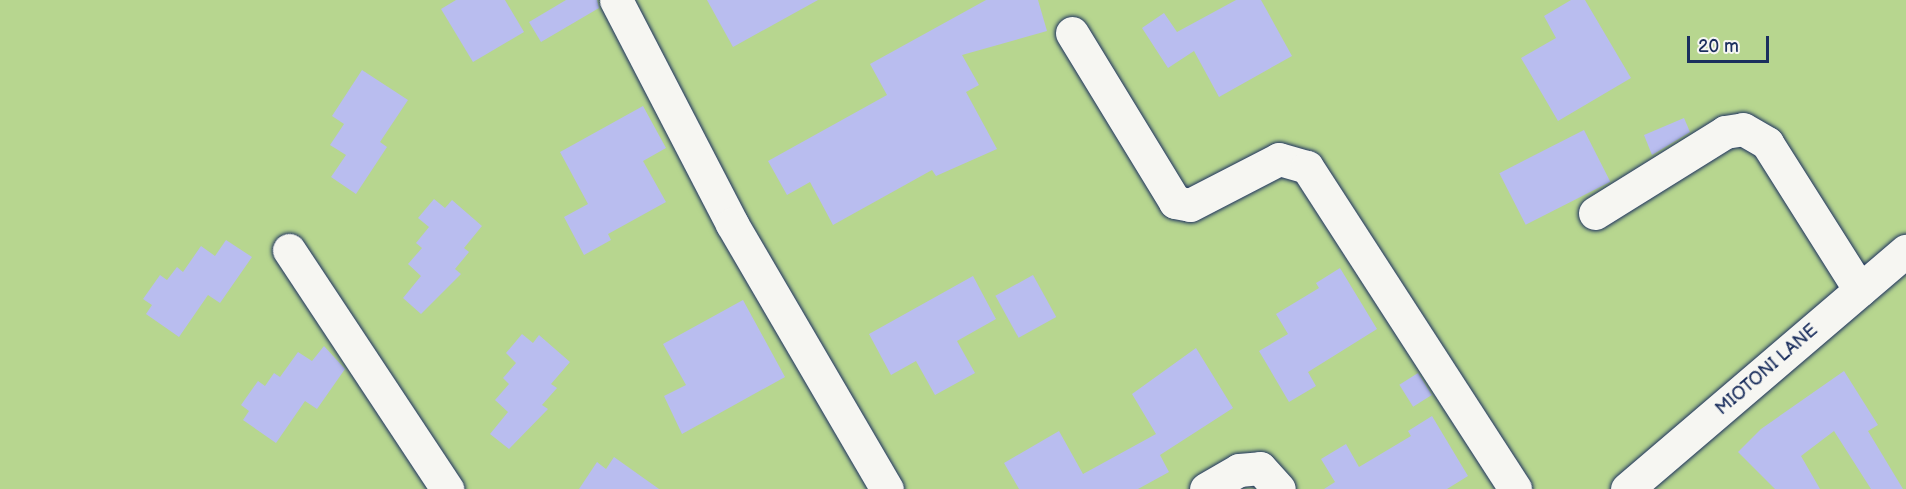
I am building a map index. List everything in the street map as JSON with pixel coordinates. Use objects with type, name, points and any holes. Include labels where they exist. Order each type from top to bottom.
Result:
[{"type":"street","points":[[616,0],[732,224],[888,489]]},
{"type":"street","points":[[1072,33],[1175,202],[1190,205],[1279,159],[1307,167],[1515,489]]},
{"type":"street","points":[[1596,213],[1725,132],[1743,129],[1767,143],[1860,290]]},
{"type":"street","points":[[289,250],[447,489]]},
{"type":"street","name":"MIOTONI LANE","points":[[1627,489],[1906,251]]},
{"type":"street","points":[[1206,489],[1239,470],[1260,468],[1279,489]]},
{"type":"green space","points":[[0,0],[1906,0],[1906,489],[0,489]]},
{"type":"building","points":[[456,0],[505,0],[524,32],[473,62],[441,9]]},
{"type":"building","points":[[566,0],[597,0],[599,8],[541,42],[529,22]]},
{"type":"building","points":[[707,0],[818,0],[733,47]]},
{"type":"building","points":[[986,0],[1038,0],[1047,31],[962,55],[979,85],[966,92],[997,149],[936,176],[932,170],[833,225],[810,182],[787,195],[768,161],[887,95],[870,64]]},
{"type":"building","points":[[1236,0],[1261,0],[1292,56],[1219,97],[1194,51],[1168,68],[1142,28],[1164,13],[1177,32]]},
{"type":"building","points":[[1571,0],[1585,0],[1631,78],[1558,121],[1521,58],[1556,38],[1544,16]]},
{"type":"building","points":[[362,70],[408,100],[380,142],[387,147],[356,194],[331,177],[346,155],[330,145],[344,124],[332,116]]},
{"type":"building","points":[[643,106],[666,148],[643,161],[666,202],[608,234],[611,240],[584,255],[564,217],[588,204],[560,152]]},
{"type":"building","points":[[1684,118],[1690,132],[1652,155],[1644,135]]},
{"type":"building","points":[[1584,130],[1610,182],[1526,225],[1499,173]]},
{"type":"building","points":[[434,199],[445,208],[452,200],[482,226],[464,248],[469,252],[455,269],[461,274],[421,314],[403,298],[421,276],[408,264],[422,248],[416,243],[429,227],[418,218]]},
{"type":"building","points":[[226,240],[252,257],[220,303],[208,295],[179,337],[146,314],[152,305],[143,299],[160,275],[167,280],[177,267],[183,272],[201,246],[215,256]]},
{"type":"building","points":[[1340,268],[1377,329],[1308,372],[1316,386],[1289,402],[1259,351],[1288,334],[1276,314],[1319,288],[1316,283]]},
{"type":"building","points":[[1033,275],[1056,317],[1019,338],[995,296]]},
{"type":"building","points":[[973,276],[996,319],[957,341],[975,373],[935,395],[916,361],[891,375],[869,334]]},
{"type":"building","points":[[743,300],[785,377],[682,434],[664,396],[686,385],[663,344]]},
{"type":"building","points":[[522,334],[533,343],[539,335],[570,362],[551,384],[557,388],[542,405],[548,409],[509,449],[490,434],[508,412],[495,400],[509,384],[503,378],[516,363],[506,353]]},
{"type":"building","points":[[324,346],[345,369],[317,409],[305,401],[276,443],[243,420],[249,411],[241,405],[258,381],[265,386],[274,373],[280,377],[298,352],[312,361]]},
{"type":"building","points":[[1196,348],[1233,408],[1160,455],[1169,472],[1138,489],[1019,489],[1004,463],[1059,431],[1083,474],[1156,434],[1132,394]]},
{"type":"building","points":[[1844,371],[1878,425],[1868,431],[1903,489],[1871,489],[1834,431],[1801,456],[1820,489],[1775,489],[1738,452],[1761,429]]},
{"type":"building","points":[[1418,373],[1432,395],[1413,407],[1399,385]]},
{"type":"building","points":[[1432,416],[1468,476],[1447,489],[1324,489],[1335,482],[1321,459],[1346,444],[1359,467],[1411,436],[1408,431]]},
{"type":"building","points":[[614,457],[659,489],[579,489],[597,462],[606,469]]}]
